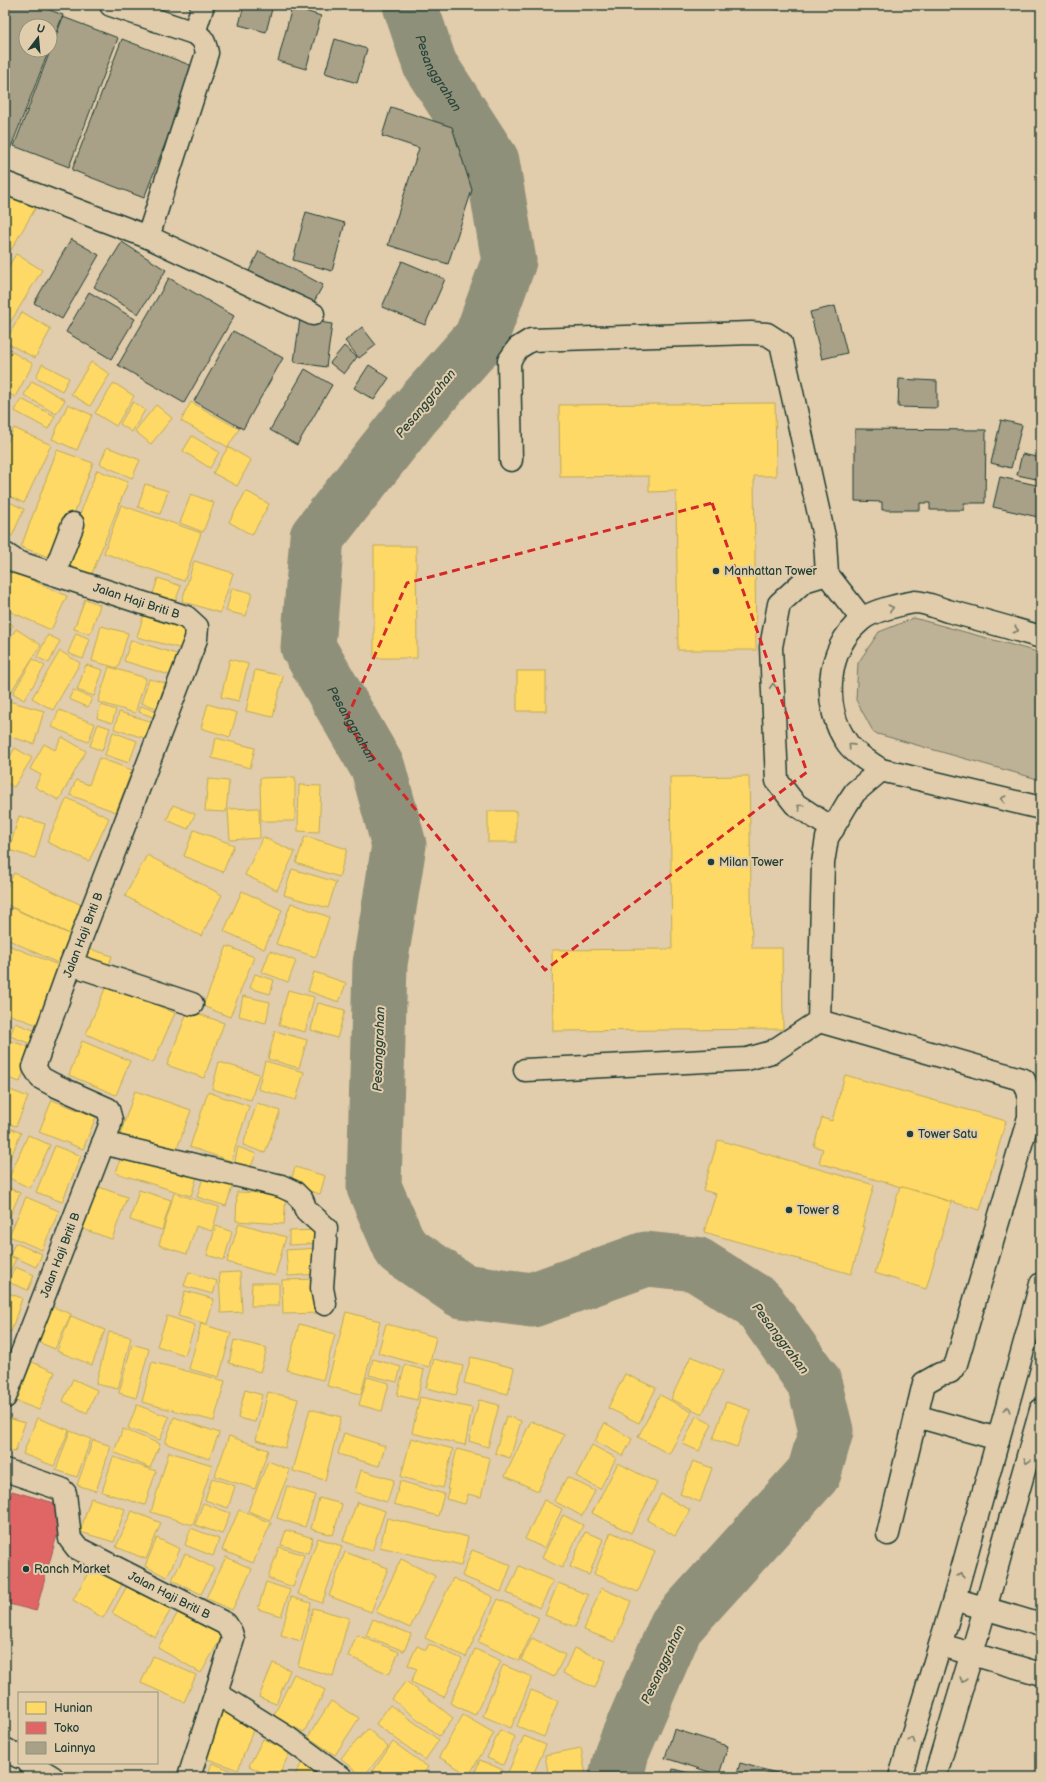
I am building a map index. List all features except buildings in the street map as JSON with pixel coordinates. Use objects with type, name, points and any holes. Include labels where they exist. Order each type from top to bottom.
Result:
[{"type":"street","points":[[111,5],[201,36],[206,46],[207,53],[148,237]]},
{"type":"street","points":[[194,33],[203,5]]},
{"type":"street","points":[[5,183],[148,237],[313,314]]},
{"type":"street","points":[[511,460],[509,361],[518,348],[531,340],[751,333],[767,334],[780,343],[825,541],[827,574],[862,619]]},
{"type":"street","points":[[54,574],[73,524]]},
{"type":"street","name":"Jalan Haji Briti B","points":[[5,554],[17,562],[186,617],[197,627],[196,639],[71,964],[34,1067],[41,1078],[108,1109],[111,1120],[104,1143],[5,1397]]},
{"type":"street","points":[[827,574],[804,581],[779,604],[771,646],[777,781],[795,804],[833,829]]},
{"type":"street","points":[[1041,637],[917,602],[879,611],[862,619],[846,634],[835,659],[830,692],[836,721],[848,744],[864,759],[881,770],[1041,808]]},
{"type":"street","points":[[819,1021],[823,863],[827,838],[851,798],[881,770]]},
{"type":"street","points":[[71,964],[192,1004]]},
{"type":"street","points":[[525,1070],[747,1059],[772,1052],[819,1021],[1024,1080],[1029,1094],[1029,1117],[956,1364],[950,1372],[940,1374],[924,1383],[888,1534]]},
{"type":"street","points":[[104,1143],[282,1186],[294,1192],[302,1200],[306,1210],[326,1228],[322,1288],[325,1304]]},
{"type":"street","points":[[900,1777],[954,1599],[1041,1284]]},
{"type":"street","points":[[935,1777],[985,1609],[1041,1410]]},
{"type":"street","points":[[916,1416],[998,1439]]},
{"type":"street","name":"Jalan Haji Briti B","points":[[5,1470],[60,1489],[65,1493],[70,1538],[77,1548],[226,1624],[231,1632],[233,1639],[189,1777]]},
{"type":"street","points":[[954,1599],[1041,1625]]},
{"type":"street","points":[[940,1645],[1041,1674]]},
{"type":"street","points":[[216,1693],[288,1738],[341,1777]]},
{"type":"street","points":[[5,1749],[18,1756]]},
{"type":"street","points":[[31,1764],[52,1777]]},
{"type":"highlighted area","points":[[712,503],[807,772],[545,970],[345,722],[407,583]]},
{"type":"shaded area","points":[[914,618],[1041,653],[1041,780],[874,733],[856,700],[858,663],[879,632]]},
{"type":"waterway","name":"Pesanggrahan","points":[[410,5],[430,65],[492,161],[509,261],[481,338],[414,414],[317,537],[308,647],[378,768],[399,845],[380,964],[374,1187],[401,1249],[462,1291],[532,1300],[646,1259],[696,1264],[758,1303],[814,1382],[826,1431],[814,1473],[676,1626],[622,1752],[616,1777]]},
{"type":"place","name":"Manhattan Tower","points":[[716,571]]},
{"type":"place","name":"Milan Tower","points":[[711,862]]},
{"type":"place","name":"Tower Satu","points":[[910,1134]]},
{"type":"place","name":"Tower 8","points":[[789,1210]]},
{"type":"place","name":"Ranch Market","points":[[26,1569]]}]
